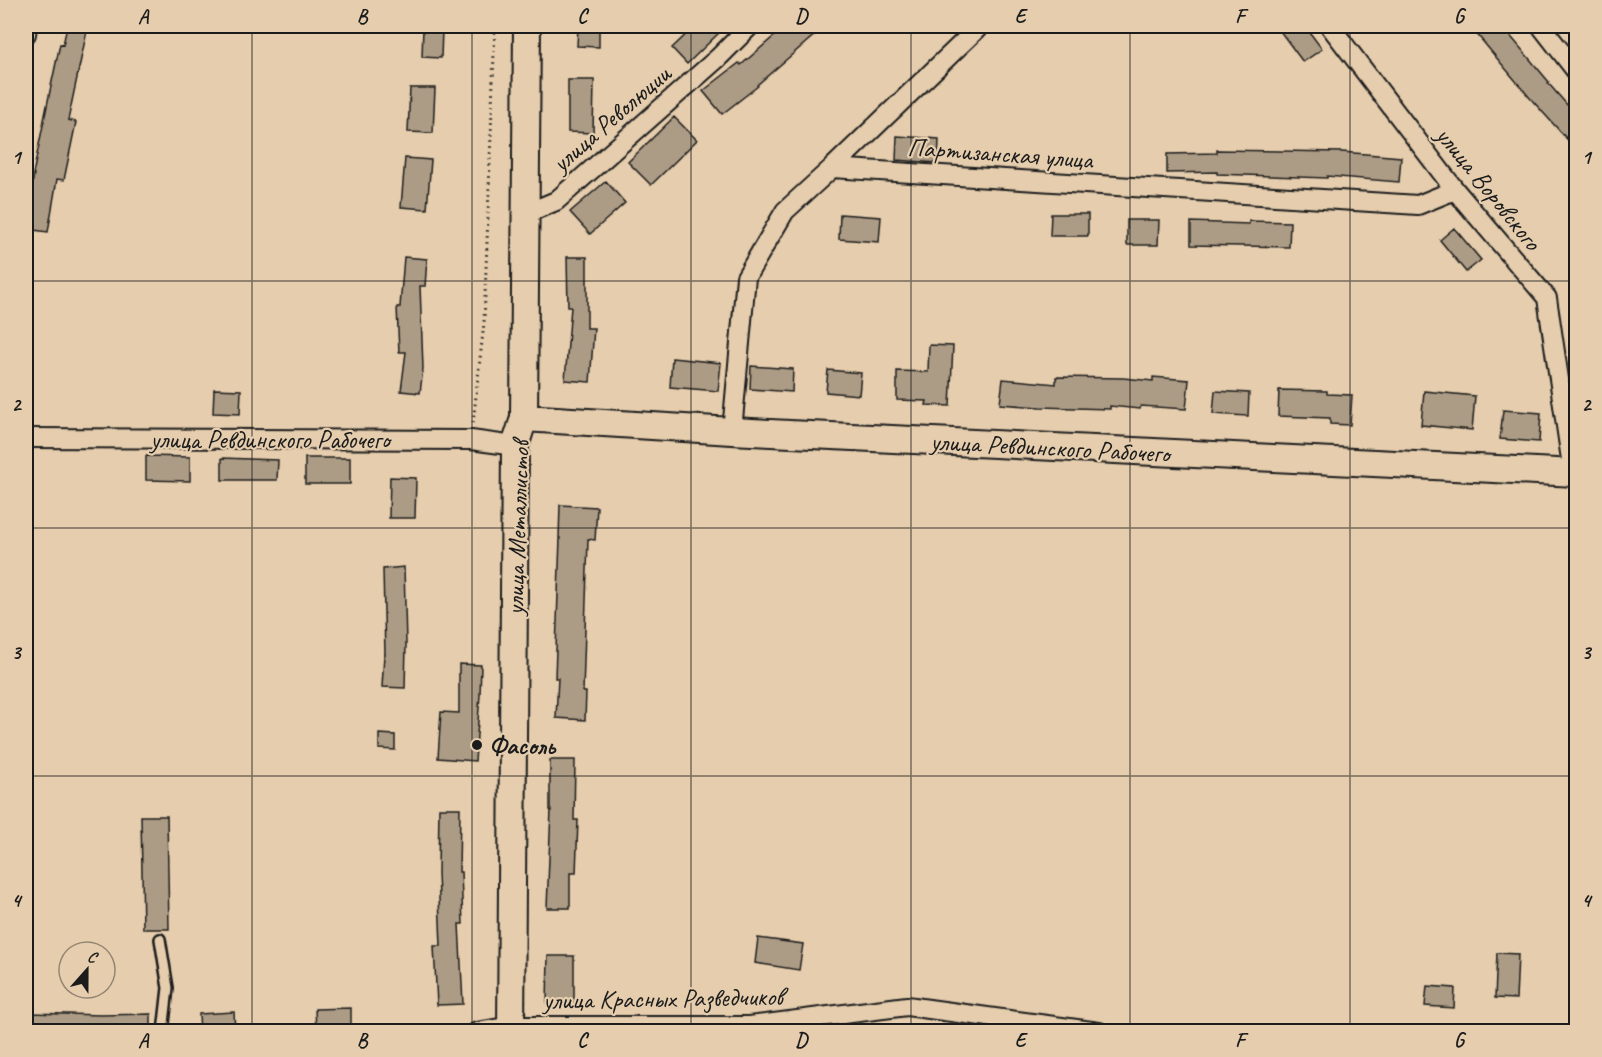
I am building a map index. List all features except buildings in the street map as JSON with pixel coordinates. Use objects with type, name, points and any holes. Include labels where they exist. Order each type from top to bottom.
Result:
[{"type":"street","points":[[26,34],[27,26]]},
{"type":"street","name":"улица Металлистов","points":[[511,1029],[514,446],[524,418],[527,26]]},
{"type":"street","name":"улица Революции","points":[[525,214],[556,201],[718,58],[750,26]]},
{"type":"street","points":[[732,431],[746,277],[785,211],[980,26]]},
{"type":"street","name":"улица Воровского","points":[[1330,26],[1455,190],[1547,298],[1575,473]]},
{"type":"street","points":[[1541,26],[1576,71]]},
{"type":"street","name":"Партизанская улица","points":[[832,168],[1418,205],[1455,190]]},
{"type":"street","name":"улица Ревдинского Рабочего","points":[[524,418],[732,431],[1575,473]]},
{"type":"street","name":"улица Ревдинского Рабочего","points":[[26,438],[471,440],[514,446]]},
{"type":"street","name":"улица Красных Разведчиков","points":[[477,1032],[511,1029],[749,1026],[907,1006],[1099,1032]]},
{"type":"lane","points":[[160,939],[168,988],[163,1032]]},
{"type":"path","points":[[471,440],[484,322],[495,26]]},
{"type":"place","name":"Фасоль","points":[[477,745]]}]
